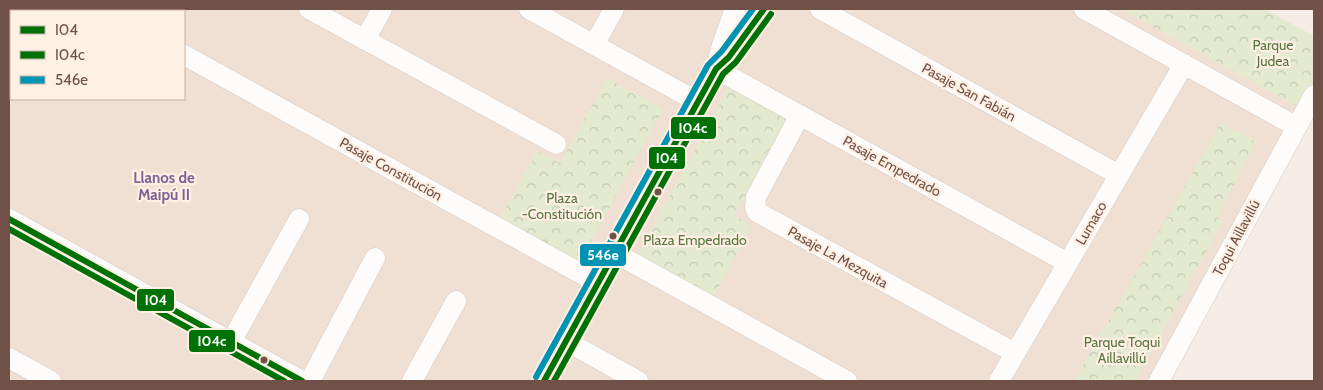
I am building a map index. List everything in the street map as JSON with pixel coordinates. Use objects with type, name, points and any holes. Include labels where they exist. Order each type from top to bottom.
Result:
[{"type":"street","points":[[308,9],[556,144]]},
{"type":"street","points":[[365,40],[382,9]]},
{"type":"street","points":[[529,9],[698,102]]},
{"type":"street","points":[[594,45],[614,9]]},
{"type":"street","points":[[544,381],[716,69],[722,45],[735,9]]},
{"type":"street","points":[[716,69],[729,57],[764,9]]},
{"type":"street","name":"Pasaje San Fabián","points":[[820,9],[1119,175]]},
{"type":"street","points":[[1084,9],[1297,127]]},
{"type":"street","name":"Pasaje Constitución","points":[[185,56],[598,283]]},
{"type":"street","name":"Lumaco","points":[[999,381],[1184,64]]},
{"type":"street","name":"Pasaje Empedrado","points":[[716,69],[1068,263]]},
{"type":"street","name":"Toqui Aillavillú","points":[[1159,381],[1314,95]]},
{"type":"street","name":"Pasaje La Mezquita","points":[[800,115],[756,198],[755,207],[757,212],[1015,353]]},
{"type":"street","points":[[9,219],[302,381]]},
{"type":"street","points":[[231,342],[299,219]]},
{"type":"street","points":[[614,253],[847,381]]},
{"type":"street","points":[[310,381],[375,258]]},
{"type":"street","points":[[412,381],[456,301]]},
{"type":"street","points":[[566,341],[630,379]]},
{"type":"street","points":[[9,358],[51,381]]},
{"type":"shaded area","points":[[9,9],[1264,9],[1314,36],[1314,83],[1151,381],[9,381]]},
{"type":"green space","name":"Parque Judea","points":[[1121,9],[1264,9],[1314,36],[1314,83],[1300,108]]},
{"type":"green space","name":"Plaza -Constitución","points":[[607,78],[663,109],[579,264],[499,220],[537,151],[560,163]]},
{"type":"green space","name":"Plaza Empedrado","points":[[729,87],[789,119],[735,216],[752,226],[713,298],[636,257]]},
{"type":"green space","name":"Parque Toqui Aillavillú","points":[[1221,123],[1256,142],[1217,218],[1222,223],[1135,381],[1074,381]]},
{"type":"transit line","name":"546e","points":[[536,377],[708,65],[722,51],[753,9]]},
{"type":"transit line","name":"I04","points":[[544,381],[716,69],[729,57],[764,9]]},
{"type":"transit line","name":"I04c","points":[[554,381],[723,74],[736,62],[771,14]]},
{"type":"transit line","name":"I04","points":[[9,219],[302,381]]},
{"type":"transit line","name":"I04c","points":[[9,229],[284,381]]},
{"type":"district","name":"Llanos de Maipú II","points":[[164,186]]}]
